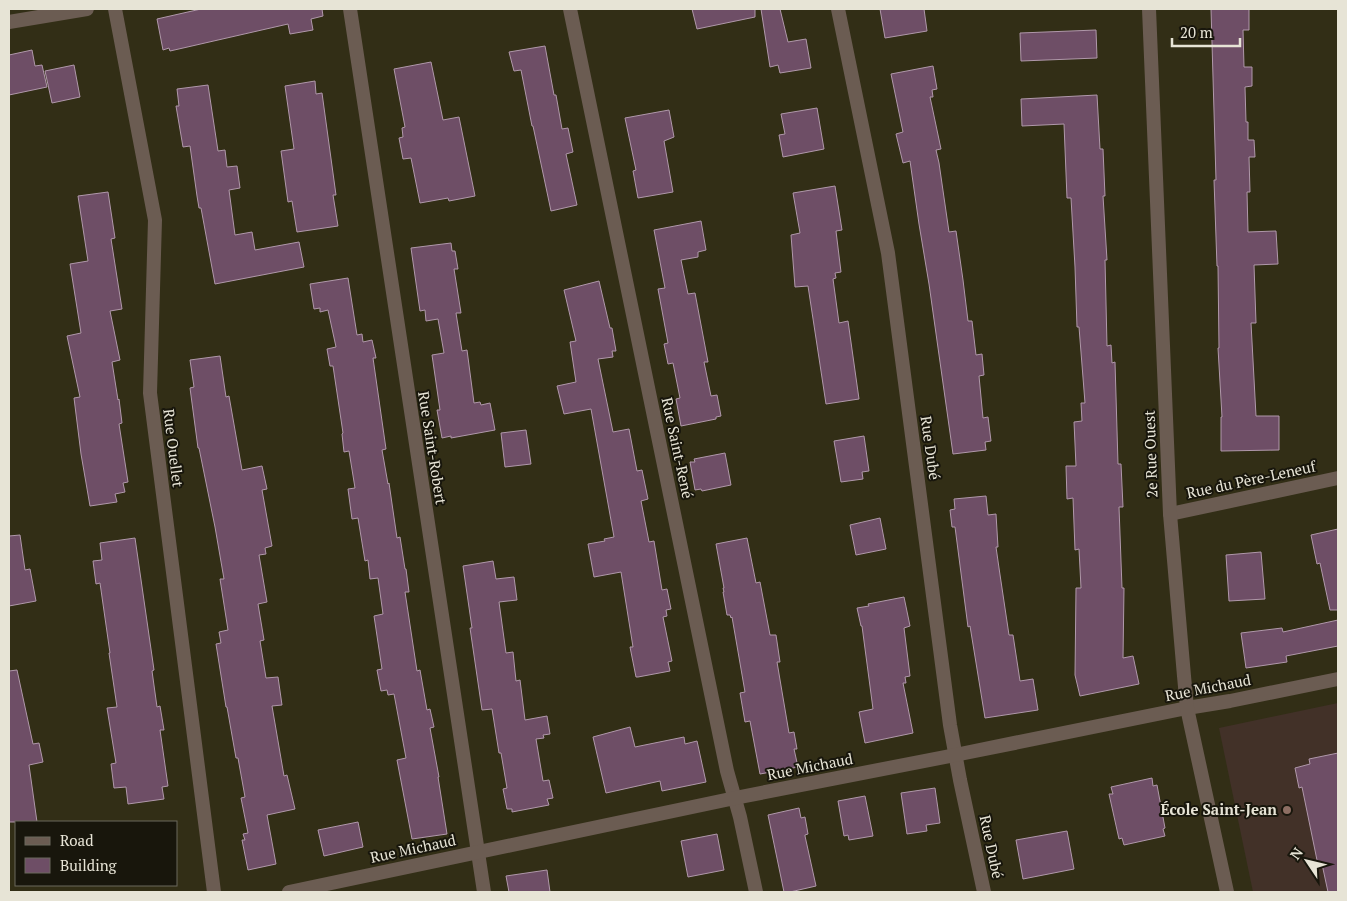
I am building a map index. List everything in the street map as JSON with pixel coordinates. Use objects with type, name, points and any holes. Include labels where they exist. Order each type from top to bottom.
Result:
[{"type":"street","points":[[9,22],[87,9]]},
{"type":"street","name":"Rue Ouellet","points":[[116,9],[156,220],[150,393],[214,892]]},
{"type":"street","name":"Rue Saint-Robert","points":[[350,9],[484,892]]},
{"type":"street","name":"Rue Saint-René","points":[[570,9],[727,771],[740,817],[756,892]]},
{"type":"street","name":"Rue Dubé","points":[[838,9],[888,253],[950,724],[984,892]]},
{"type":"street","name":"2e Rue Ouest","points":[[1149,9],[1170,514],[1187,708],[1227,892]]},
{"type":"street","name":"Rue du Père-Leneuf","points":[[1170,514],[1338,478]]},
{"type":"street","name":"Rue Michaud","points":[[290,892],[735,798],[1338,679]]},
{"type":"shaded area","name":"École Saint-Jean","points":[[1338,703],[1338,892],[1253,892],[1219,728]]},
{"type":"building","points":[[201,9],[322,9],[323,16],[311,19],[313,30],[290,34],[288,24],[170,51],[169,48],[163,50],[157,19]]},
{"type":"building","points":[[692,9],[755,9],[755,17],[697,29]]},
{"type":"building","points":[[761,9],[780,9],[788,42],[806,39],[811,68],[780,73],[778,65],[770,67]]},
{"type":"building","points":[[880,9],[924,9],[927,31],[885,38]]},
{"type":"building","points":[[1211,9],[1249,9],[1249,30],[1243,30],[1244,67],[1252,67],[1252,86],[1245,87],[1246,122],[1248,122],[1248,140],[1254,140],[1255,157],[1249,157],[1250,192],[1247,192],[1248,232],[1276,231],[1278,264],[1254,265],[1256,323],[1251,323],[1256,416],[1279,416],[1279,450],[1221,451],[1222,417],[1218,348],[1218,266],[1214,180],[1216,180]]},
{"type":"building","points":[[1096,30],[1097,58],[1021,61],[1020,33]]},
{"type":"building","points":[[545,46],[562,129],[568,128],[573,152],[566,154],[577,205],[551,211],[521,70],[514,71],[509,52]]},
{"type":"building","points":[[32,50],[35,66],[42,65],[47,87],[9,95],[9,55]]},
{"type":"building","points":[[431,62],[443,120],[459,117],[475,196],[449,201],[448,198],[420,203],[411,158],[403,159],[399,138],[403,137],[402,128],[405,127],[394,69]]},
{"type":"building","points":[[74,65],[80,97],[52,103],[45,71]]},
{"type":"building","points":[[933,66],[937,89],[932,90],[933,97],[930,97],[941,149],[936,150],[949,232],[956,231],[968,321],[972,321],[976,355],[982,354],[984,375],[979,376],[983,418],[988,417],[991,441],[985,442],[986,450],[953,454],[910,161],[903,163],[896,134],[903,132],[891,74]]},
{"type":"building","points":[[315,81],[316,94],[322,93],[336,195],[333,195],[338,226],[297,232],[292,201],[288,202],[281,151],[294,149],[285,86]]},
{"type":"building","points":[[208,85],[218,151],[225,150],[227,167],[237,166],[240,188],[229,190],[235,235],[252,232],[255,250],[299,242],[304,267],[215,284],[201,208],[199,208],[190,146],[183,147],[176,106],[179,106],[177,89]]},
{"type":"building","points":[[1097,95],[1100,149],[1103,149],[1105,196],[1103,196],[1107,260],[1105,260],[1107,346],[1111,345],[1112,363],[1115,362],[1118,464],[1121,464],[1123,507],[1119,507],[1122,588],[1124,588],[1123,658],[1133,656],[1139,684],[1080,696],[1075,675],[1076,588],[1081,588],[1079,549],[1075,550],[1073,498],[1067,499],[1066,466],[1076,466],[1074,422],[1082,421],[1081,403],[1085,403],[1079,327],[1077,327],[1071,198],[1067,198],[1064,124],[1022,126],[1021,99]]},
{"type":"building","points":[[817,108],[824,149],[783,157],[779,135],[785,134],[781,114]]},
{"type":"building","points":[[669,110],[674,137],[664,141],[673,192],[638,198],[633,171],[636,170],[625,118]]},
{"type":"building","points":[[835,186],[842,230],[836,231],[841,272],[835,273],[836,278],[833,279],[839,323],[848,321],[859,399],[826,404],[808,286],[795,287],[791,235],[800,233],[793,193]]},
{"type":"building","points":[[108,192],[115,238],[111,239],[122,309],[110,311],[120,360],[112,362],[119,399],[122,423],[119,424],[128,482],[123,483],[125,492],[115,494],[117,502],[90,506],[74,398],[80,397],[67,336],[81,333],[70,264],[88,261],[78,196]]},
{"type":"building","points":[[701,221],[706,250],[698,252],[698,257],[681,260],[688,294],[695,293],[708,362],[704,362],[711,396],[717,395],[721,416],[716,417],[716,419],[681,426],[676,399],[680,398],[673,363],[668,364],[664,344],[668,343],[658,289],[665,288],[654,230]]},
{"type":"building","points":[[451,243],[452,251],[455,251],[458,269],[454,269],[461,313],[456,313],[462,351],[467,350],[474,403],[480,402],[481,405],[490,403],[495,430],[442,438],[437,410],[440,410],[432,355],[444,353],[438,319],[426,321],[425,310],[420,311],[411,248]]},
{"type":"building","points":[[348,278],[357,335],[362,334],[363,342],[372,340],[376,358],[373,358],[386,449],[382,450],[397,538],[400,537],[406,569],[409,592],[405,592],[417,671],[420,670],[427,710],[430,709],[434,727],[430,728],[447,834],[412,839],[397,760],[406,758],[394,694],[388,695],[387,690],[381,691],[377,670],[382,669],[374,616],[383,614],[378,578],[370,579],[368,560],[365,561],[358,518],[352,519],[348,489],[355,488],[349,451],[344,452],[333,366],[330,366],[327,349],[336,347],[328,310],[320,312],[320,308],[314,309],[310,284]]},
{"type":"building","points":[[599,281],[610,328],[612,328],[616,351],[612,351],[613,357],[598,359],[613,432],[629,429],[637,471],[642,470],[648,499],[641,501],[649,542],[654,541],[662,590],[667,589],[671,609],[666,610],[667,616],[663,617],[672,661],[668,662],[670,671],[638,677],[636,677],[630,647],[633,647],[621,572],[594,577],[588,544],[605,541],[604,539],[614,537],[591,409],[564,414],[557,386],[576,382],[570,342],[576,341],[564,290]]},
{"type":"building","points":[[220,356],[226,397],[229,396],[242,470],[262,466],[267,489],[262,490],[272,546],[265,548],[266,554],[259,555],[267,602],[258,604],[264,640],[260,641],[266,678],[278,677],[282,705],[272,706],[284,776],[287,775],[295,809],[267,815],[276,864],[248,870],[242,840],[245,840],[243,834],[248,833],[241,798],[245,797],[226,707],[216,644],[221,643],[219,632],[228,630],[220,579],[224,579],[198,448],[190,388],[194,387],[190,360]]},
{"type":"building","points":[[526,430],[531,464],[505,467],[501,433]]},
{"type":"building","points":[[864,436],[869,471],[862,472],[863,479],[841,482],[834,441]]},
{"type":"building","points":[[725,453],[731,485],[702,491],[701,489],[695,490],[690,462],[695,462],[694,459]]},
{"type":"building","points":[[986,496],[988,515],[996,514],[998,547],[996,547],[999,568],[1009,635],[1013,635],[1020,681],[1033,679],[1038,710],[985,718],[970,626],[968,627],[955,527],[952,527],[950,510],[955,509],[954,499]]},
{"type":"building","points":[[880,518],[886,549],[856,555],[850,525]]},
{"type":"building","points":[[1338,529],[1338,610],[1330,610],[1320,563],[1317,564],[1311,535]]},
{"type":"building","points":[[20,535],[25,570],[30,569],[36,601],[9,606],[9,536]]},
{"type":"building","points":[[135,538],[154,670],[152,671],[157,707],[160,706],[164,730],[160,730],[168,786],[162,787],[164,799],[128,804],[126,787],[114,788],[111,764],[116,763],[107,708],[117,707],[100,583],[96,584],[93,561],[102,560],[100,543]]},
{"type":"building","points":[[747,538],[756,583],[760,582],[770,635],[776,635],[780,662],[777,662],[789,733],[794,732],[797,749],[794,749],[798,767],[760,774],[750,721],[745,722],[740,693],[745,692],[732,617],[727,615],[716,544]]},
{"type":"building","points":[[1261,552],[1265,599],[1229,601],[1226,555]]},
{"type":"building","points":[[493,561],[496,579],[514,577],[517,600],[499,602],[506,653],[513,652],[516,681],[520,680],[525,720],[547,716],[550,734],[543,735],[544,738],[536,739],[543,781],[549,780],[553,798],[547,799],[549,805],[512,812],[512,809],[507,809],[503,789],[507,788],[492,709],[482,710],[463,566]]},
{"type":"building","points":[[904,597],[910,626],[904,628],[910,676],[905,677],[906,683],[903,683],[913,733],[865,743],[859,712],[873,709],[862,626],[857,608]]},
{"type":"building","points":[[1338,620],[1338,646],[1286,656],[1287,662],[1246,668],[1241,633],[1282,628],[1283,632]]},
{"type":"building","points":[[17,670],[33,744],[39,743],[43,762],[29,765],[37,821],[9,822],[9,671]]},
{"type":"building","points":[[630,727],[635,747],[684,737],[685,744],[697,741],[706,782],[662,791],[660,781],[606,793],[593,737]]},
{"type":"building","points":[[1338,753],[1338,892],[1328,892],[1322,864],[1318,865],[1302,787],[1299,788],[1295,768],[1310,764],[1309,759]]},
{"type":"building","points":[[1152,778],[1153,786],[1157,785],[1165,836],[1124,845],[1122,838],[1119,839],[1109,794],[1113,794],[1111,787]]},
{"type":"building","points":[[935,788],[940,823],[926,825],[927,831],[907,834],[901,793]]},
{"type":"building","points":[[865,796],[873,836],[849,840],[848,835],[844,836],[838,801]]},
{"type":"building","points":[[799,808],[801,818],[805,817],[808,834],[805,836],[816,886],[784,892],[768,815]]},
{"type":"building","points":[[358,822],[363,847],[324,856],[318,830]]},
{"type":"building","points":[[1067,831],[1074,869],[1023,879],[1016,840]]},
{"type":"building","points":[[717,834],[724,870],[688,877],[681,841]]},
{"type":"building","points":[[547,870],[550,892],[509,892],[506,876]]},
{"type":"place","name":"École Saint-Jean","points":[[1287,810]]}]
